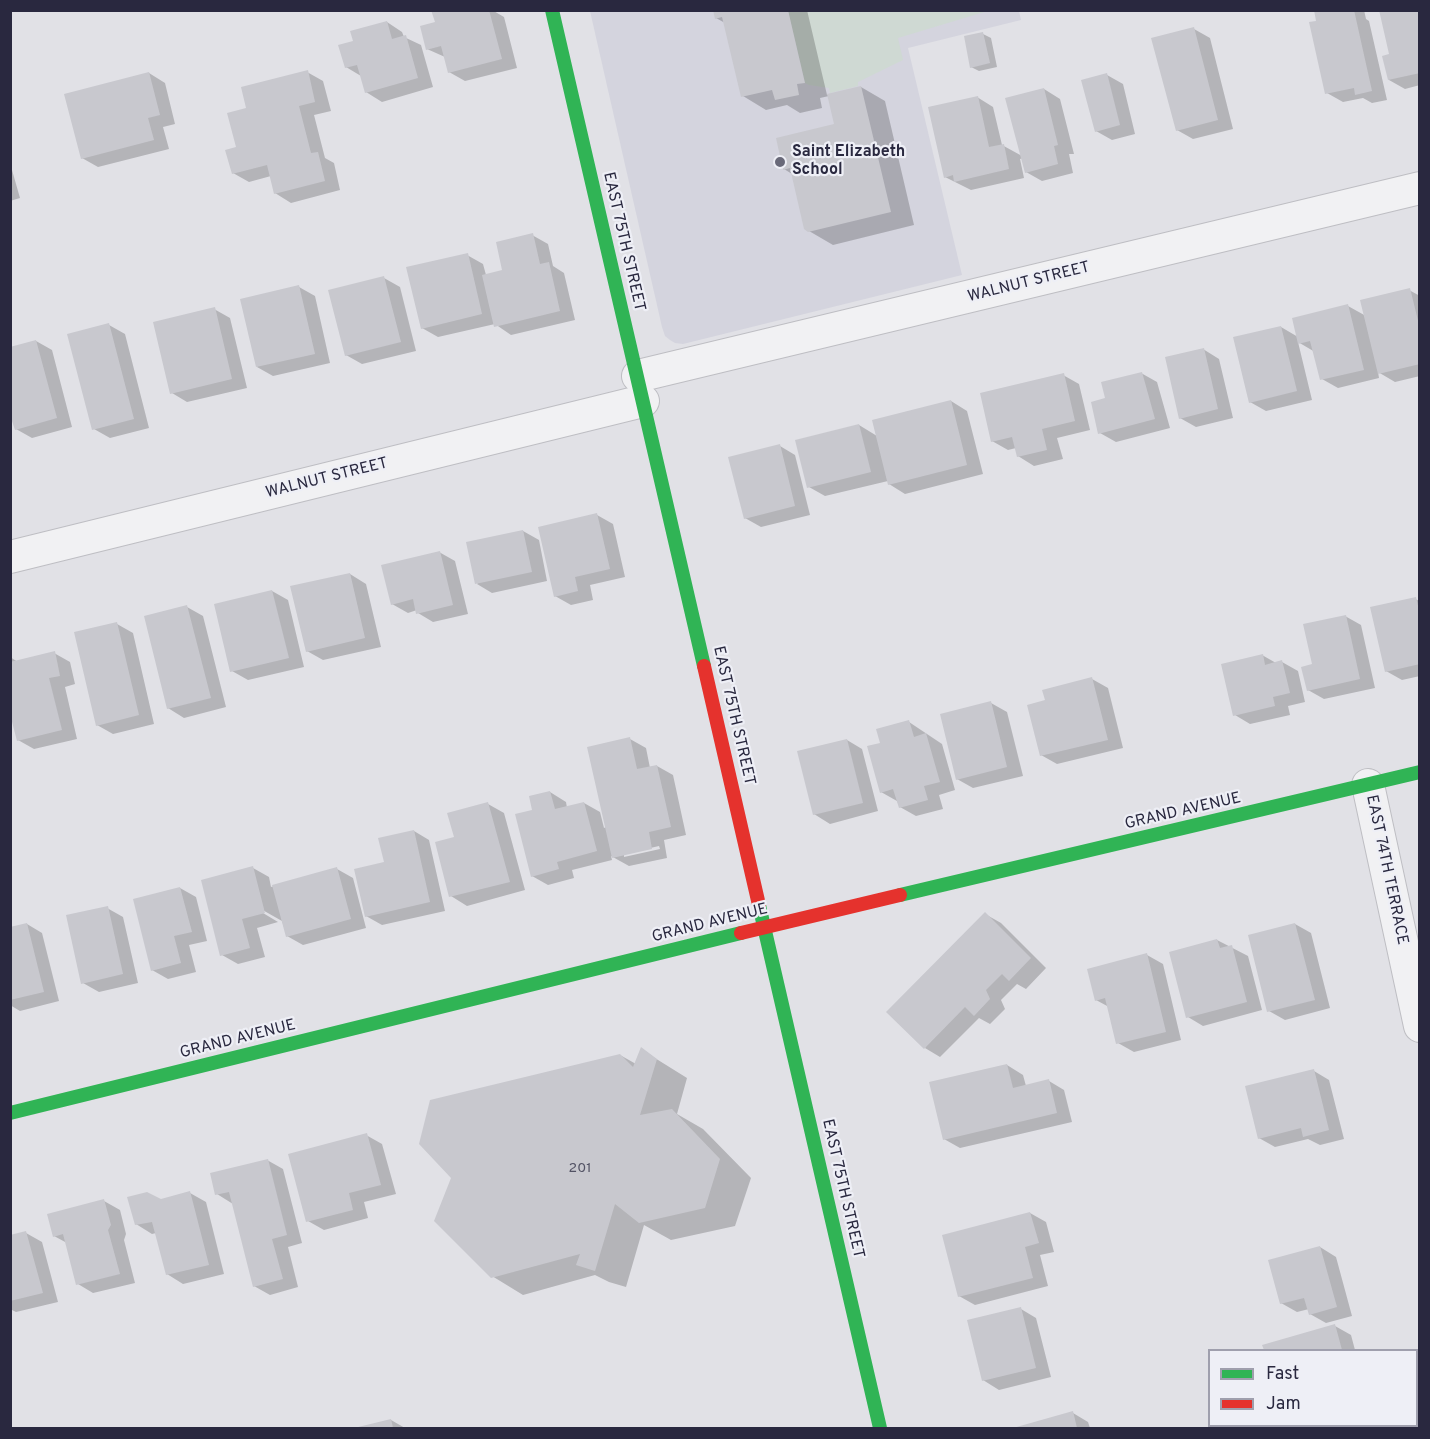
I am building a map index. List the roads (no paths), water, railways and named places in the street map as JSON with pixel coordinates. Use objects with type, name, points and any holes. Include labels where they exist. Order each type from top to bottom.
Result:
[{"type":"street","name":"EAST 75TH STREET","points":[[552,10],[880,1428]]},
{"type":"street","name":"WALNUT STREET","points":[[10,557],[640,389],[1419,189]]},
{"type":"street","name":"GRAND AVENUE","points":[[10,1113],[764,927],[1419,772]]},
{"type":"street","name":"EAST 74TH TERRACE","points":[[1368,785],[1419,1026]]},
{"type":"place","name":"Saint Elizabeth School","points":[[780,162]]}]
